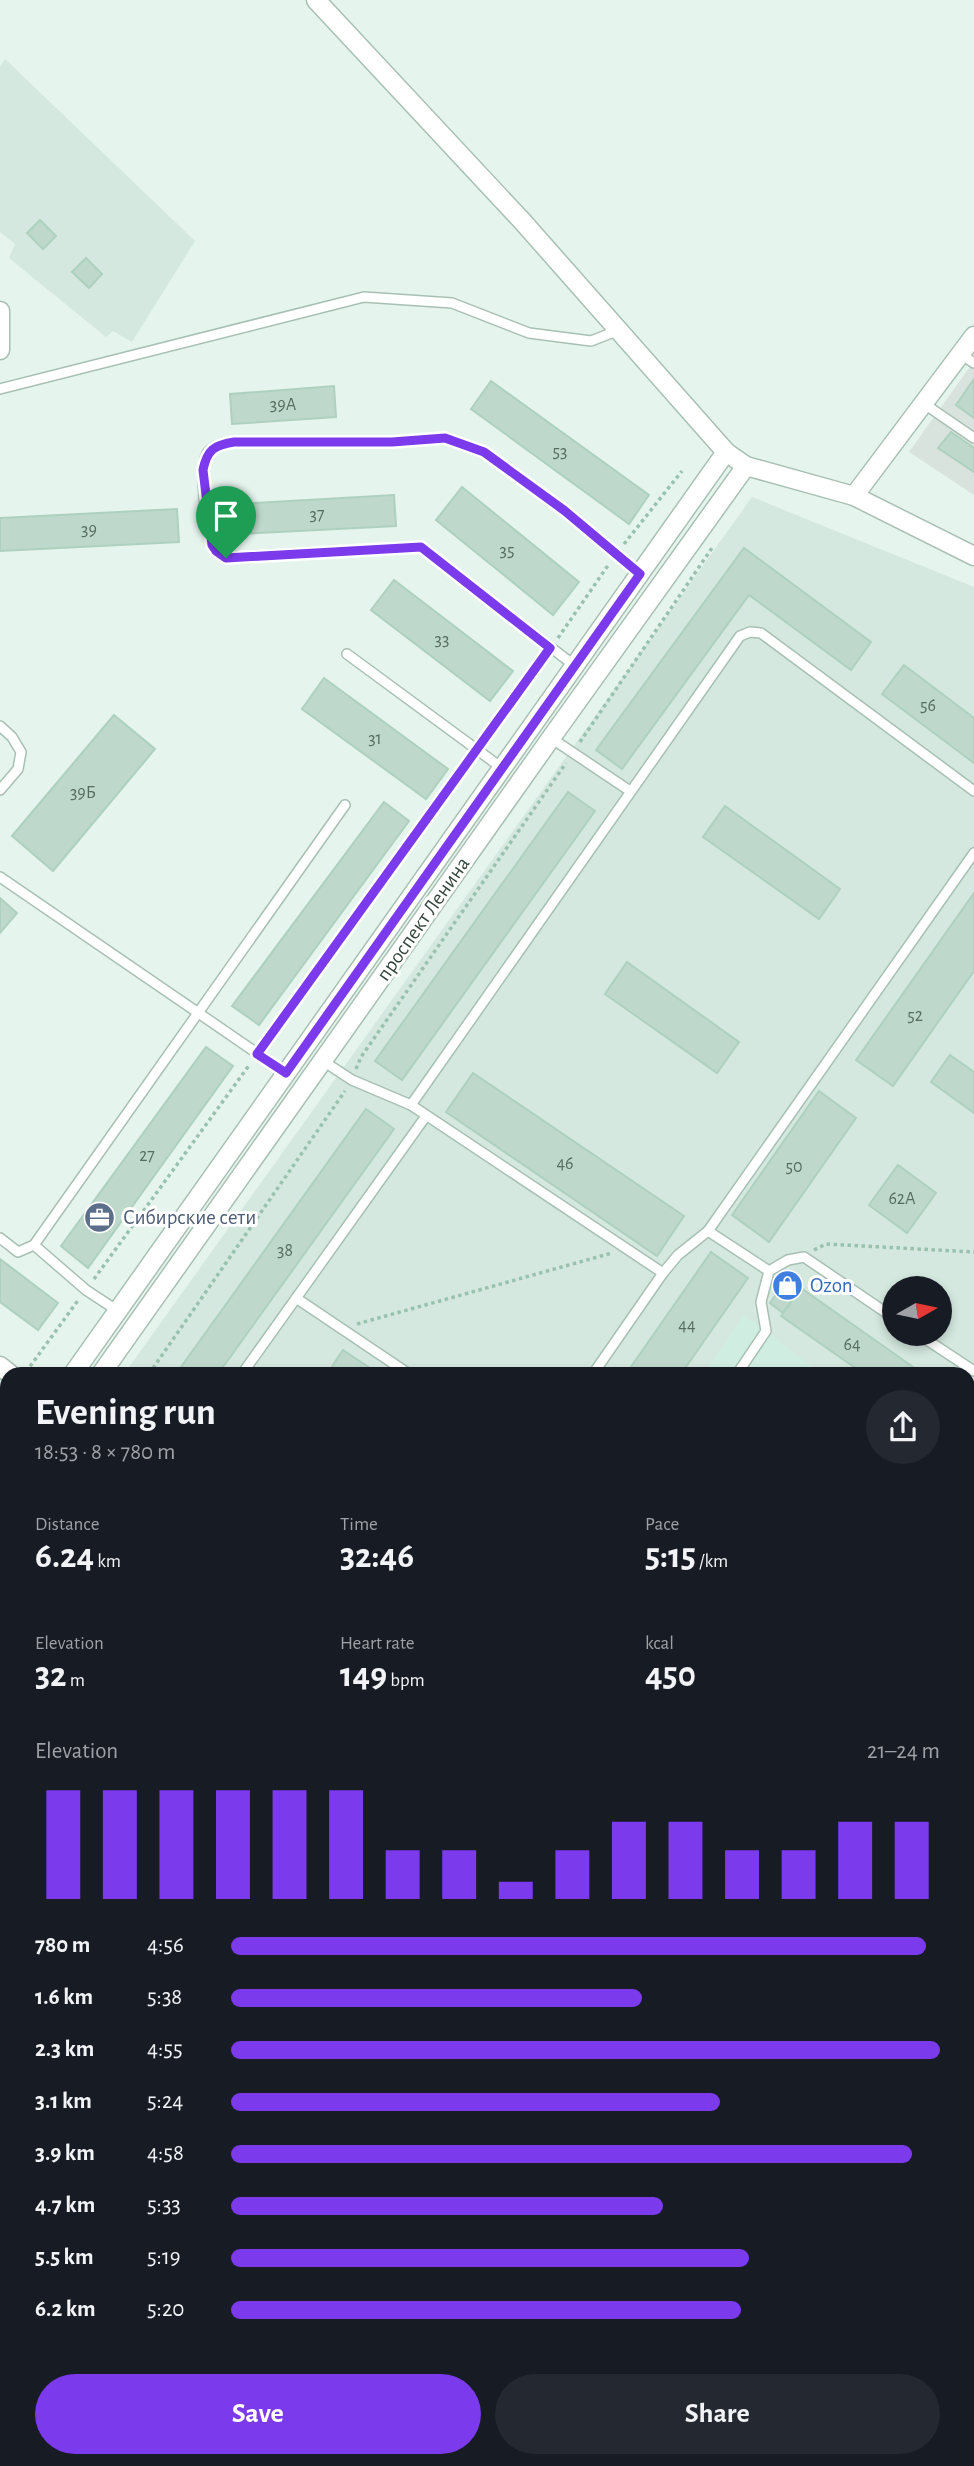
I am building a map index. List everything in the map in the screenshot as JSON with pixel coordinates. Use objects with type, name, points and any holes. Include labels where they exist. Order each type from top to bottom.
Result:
[{"type":"street","points":[[316,0],[523,222],[726,452],[746,466],[854,496],[974,556]]},
{"type":"street","points":[[0,311],[0,350]]},
{"type":"street","points":[[854,496],[923,403],[967,358],[974,336]]},
{"type":"street","name":"проспект Ленина","points":[[78,1367],[726,452]]},
{"type":"street","name":"проспект Ленина","points":[[106,1367],[746,466]]},
{"type":"lane","points":[[0,388],[364,297],[452,303],[529,333],[591,341],[619,330]]},
{"type":"lane","points":[[923,403],[974,438]]},
{"type":"lane","points":[[575,666],[421,547],[226,558],[216,551],[208,527],[203,470],[209,451],[217,444],[234,442],[392,442],[445,438],[484,452],[565,511],[640,574]]},
{"type":"lane","points":[[411,1105],[740,636],[750,632],[761,633],[974,791]]},
{"type":"lane","points":[[347,654],[477,747],[502,768]]},
{"type":"lane","points":[[0,726],[12,737],[21,752],[19,768],[0,790]]},
{"type":"lane","points":[[551,738],[630,791]]},
{"type":"lane","points":[[0,1238],[18,1252],[34,1245],[345,805]]},
{"type":"lane","points":[[598,1367],[663,1273],[678,1255],[708,1231],[974,852]]},
{"type":"lane","points":[[0,877],[286,1073]]},
{"type":"lane","points":[[323,1061],[352,1080],[411,1105],[663,1273]]},
{"type":"lane","points":[[247,1367],[426,1116]]},
{"type":"lane","points":[[708,1231],[769,1271]]},
{"type":"lane","points":[[34,1245],[86,1290],[118,1311]]},
{"type":"lane","points":[[742,1367],[766,1331],[761,1302],[769,1271],[788,1260],[804,1258],[882,1310]]},
{"type":"lane","points":[[296,1298],[399,1367]]},
{"type":"lane","points":[[936,1346],[968,1367]]},
{"type":"path","points":[[29,1367],[616,554],[682,471]]},
{"type":"path","points":[[154,1367],[352,1080],[361,1057],[712,548]]},
{"type":"path","points":[[804,1258],[811,1250],[826,1244],[974,1252]]},
{"type":"path","points":[[341,1328],[626,1250]]},
{"type":"shaded area","points":[[5,59],[195,241],[132,342],[113,331],[106,337],[9,258],[15,244],[0,232],[0,66]]},
{"type":"shaded area","points":[[974,361],[974,495],[909,452]]},
{"type":"shaded area","points":[[752,497],[974,587],[974,1367],[129,1367]]},
{"type":"shaded area","points":[[744,1315],[812,1367],[709,1367]]},
{"type":"building","points":[[40,220],[56,236],[43,249],[27,233]]},
{"type":"building","points":[[86,258],[102,274],[89,288],[72,272]]},
{"type":"building","points":[[974,379],[974,418],[956,405]]},
{"type":"building","points":[[491,381],[649,495],[629,524],[471,409]]},
{"type":"building","points":[[334,386],[336,417],[232,424],[230,394]]},
{"type":"building","points":[[951,432],[974,448],[974,472],[938,448]]},
{"type":"building","points":[[462,487],[579,582],[553,615],[436,520]]},
{"type":"building","points":[[394,495],[396,526],[239,534],[238,504]]},
{"type":"building","points":[[177,509],[179,542],[0,551],[0,518]]},
{"type":"building","points":[[744,548],[871,642],[851,670],[749,595],[622,769],[596,750]]},
{"type":"building","points":[[394,580],[513,671],[490,701],[371,610]]},
{"type":"building","points":[[904,665],[974,718],[974,763],[882,694]]},
{"type":"building","points":[[324,678],[448,769],[426,799],[302,709]]},
{"type":"building","points":[[114,715],[155,749],[53,871],[12,836]]},
{"type":"building","points":[[568,792],[595,811],[402,1080],[375,1061]]},
{"type":"building","points":[[384,802],[409,821],[259,1025],[232,1006]]},
{"type":"building","points":[[725,806],[840,889],[819,919],[703,837]]},
{"type":"building","points":[[974,893],[974,971],[893,1086],[856,1060]]},
{"type":"building","points":[[0,898],[17,913],[0,933]]},
{"type":"building","points":[[627,962],[739,1042],[717,1073],[605,994]]},
{"type":"building","points":[[206,1047],[233,1066],[88,1268],[61,1246]]},
{"type":"building","points":[[950,1055],[974,1072],[974,1113],[931,1082]]},
{"type":"building","points":[[473,1073],[684,1216],[657,1256],[446,1112]]},
{"type":"building","points":[[819,1091],[856,1118],[769,1242],[732,1215]]},
{"type":"building","points":[[366,1109],[394,1129],[223,1367],[181,1367]]},
{"type":"building","points":[[898,1165],[936,1193],[907,1233],[869,1205]]},
{"type":"building","points":[[711,1252],[748,1278],[686,1367],[631,1367]]},
{"type":"building","points":[[0,1259],[58,1303],[38,1330],[0,1302]]},
{"type":"building","points":[[787,1279],[801,1288],[783,1313],[770,1303]]},
{"type":"building","points":[[801,1288],[913,1367],[854,1367],[781,1316]]},
{"type":"building","points":[[343,1350],[368,1367],[332,1367]]},
{"type":"place","name":"Сибирские сети","points":[[100,1217]]},
{"type":"place","name":"Ozon","points":[[787,1285]]},
{"type":"route","points":[[445,438],[484,452],[565,511],[640,574],[286,1073],[257,1054],[550,648],[421,547],[226,558],[212,545],[203,470],[205,458],[217,444],[258,440],[392,442],[445,438]]}]
